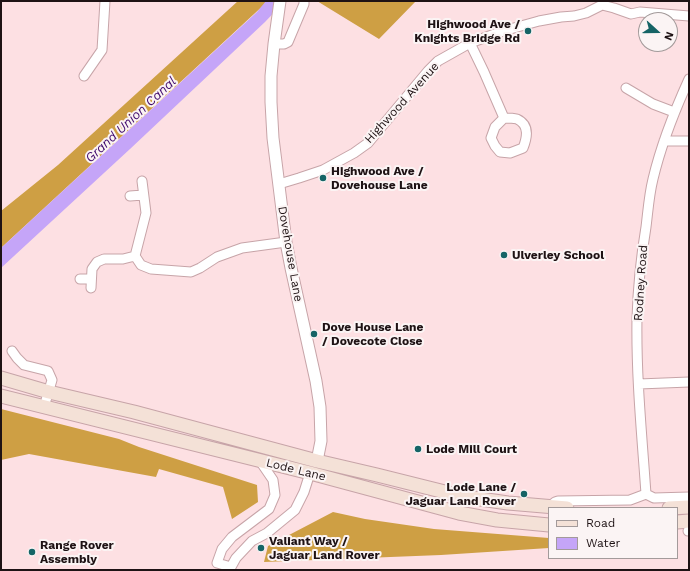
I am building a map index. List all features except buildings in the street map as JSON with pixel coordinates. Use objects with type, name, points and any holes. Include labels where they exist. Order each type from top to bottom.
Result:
[{"type":"main road","name":"Lode Lane","points":[[1,378],[48,392],[134,412],[459,513],[497,520],[548,525]]},
{"type":"main road","name":"Lode Lane","points":[[1,396],[260,461],[377,475],[466,497],[508,503],[558,507]]},
{"type":"main road","points":[[678,508],[689,507]]},
{"type":"main road","points":[[678,522],[689,527]]},
{"type":"street","points":[[84,76],[102,50],[105,1]]},
{"type":"street","name":"Dovehouse Lane","points":[[280,1],[271,76],[273,138],[286,242],[316,381],[320,407],[321,441],[313,467]]},
{"type":"street","points":[[274,44],[284,44],[288,42],[304,1]]},
{"type":"street","name":"Highwood Avenue","points":[[279,184],[323,170],[354,153],[368,143],[438,61],[470,43],[539,21],[586,13],[602,3],[631,14],[640,12],[689,16]]},
{"type":"street","points":[[470,43],[504,118]]},
{"type":"street","name":"Rodney Road","points":[[646,494],[639,384],[637,317],[642,260],[653,180],[674,112],[689,79]]},
{"type":"street","points":[[626,88],[653,104],[674,112]]},
{"type":"street","points":[[664,141],[689,141]]},
{"type":"street","points":[[142,181],[146,213],[135,256],[141,265],[151,269],[191,272],[217,257],[242,248],[286,242]]},
{"type":"street","points":[[130,196],[143,195]]},
{"type":"street","points":[[80,279],[91,284],[92,269],[97,262],[104,259],[123,259],[135,256]]},
{"type":"street","points":[[12,351],[24,366],[48,372],[52,380],[44,407]]},
{"type":"street","points":[[639,384],[689,382]]},
{"type":"street","points":[[260,461],[274,480],[275,495],[269,509],[232,537],[222,549],[217,563],[232,567],[236,558],[252,541],[266,533],[295,510],[304,492],[313,467]]},
{"type":"street","name":"Lode Lane","points":[[550,506],[558,501],[630,500],[646,494],[654,498],[689,497]]},
{"type":"shaded area","points":[[238,1],[267,2],[1,248],[1,211],[58,165]]},
{"type":"shaded area","points":[[317,1],[416,1],[379,39]]},
{"type":"shaded area","points":[[1,409],[119,439],[139,447],[257,485],[258,502],[232,519],[223,487],[159,469],[156,477],[29,454],[1,460]]},
{"type":"shaded area","points":[[333,512],[365,519],[434,529],[548,538],[548,548],[441,555],[264,562],[268,546]]},
{"type":"water","points":[[266,1],[285,1],[265,22],[130,149],[1,268],[1,248],[257,12]]},
{"type":"place","name":"Highwood Ave / Knights Bridge Rd","points":[[528,31]]},
{"type":"place","name":"Highwood Ave / Dovehouse Lane","points":[[323,178]]},
{"type":"place","name":"Ulverley School","points":[[504,255]]},
{"type":"place","name":"Dove House Lane / Dovecote Close","points":[[314,334]]},
{"type":"place","name":"Lode Mill Court","points":[[418,449]]},
{"type":"place","name":"Lode Lane / Jaguar Land Rover","points":[[524,494]]},
{"type":"place","name":"Valiant Way / Jaguar Land Rover","points":[[261,548]]},
{"type":"place","name":"Range Rover Assembly","points":[[32,552]]},
{"type":"water label","name":"Grand Union Canal","points":[[131,120]]}]
